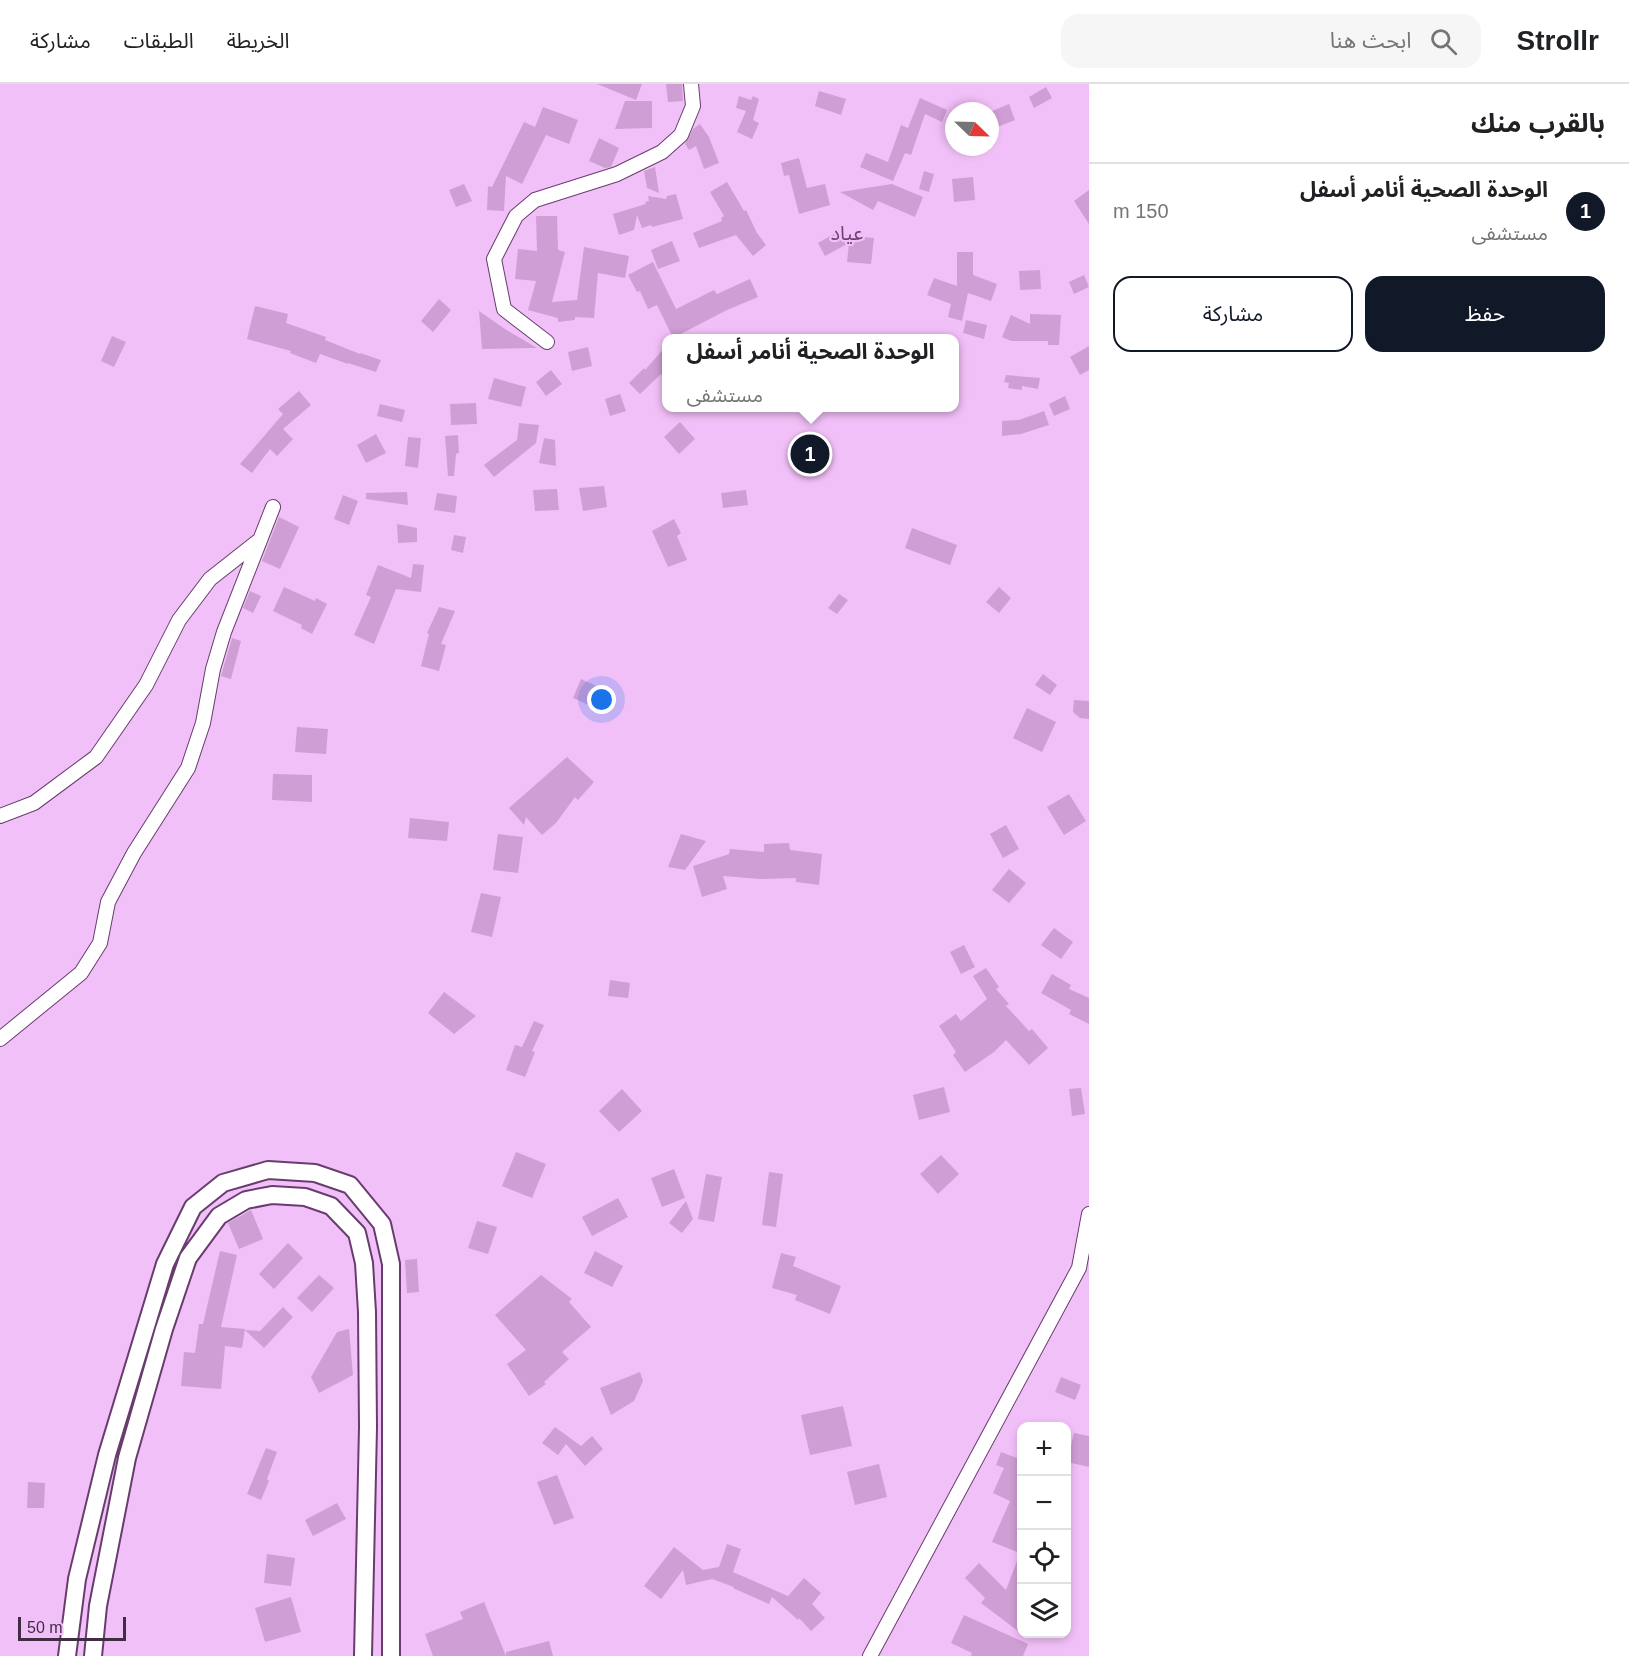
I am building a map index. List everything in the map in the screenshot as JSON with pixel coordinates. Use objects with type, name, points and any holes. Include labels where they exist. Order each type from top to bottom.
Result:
[{"type":"street","points":[[547,342],[504,309],[494,259],[516,216],[535,200],[617,174],[662,152],[681,135],[693,106],[691,84]]},
{"type":"street","points":[[0,1039],[81,973],[100,943],[108,902],[134,853],[188,768],[202,723],[213,669],[224,632],[273,507]]},
{"type":"street","points":[[0,816],[34,803],[96,757],[146,685],[179,620],[210,579],[259,540]]},
{"type":"street","points":[[67,1656],[77,1579],[107,1455],[165,1264],[193,1207],[223,1183],[268,1170],[315,1173],[350,1185],[382,1224],[391,1264],[391,1656]]},
{"type":"street","points":[[93,1656],[98,1606],[127,1458],[164,1329],[188,1258],[219,1216],[246,1200],[272,1196],[305,1197],[331,1206],[357,1233],[364,1263],[367,1312],[368,1427],[363,1656]]},
{"type":"street","points":[[870,1656],[1079,1268],[1089,1214]]},
{"type":"building","points":[[597,84],[642,84],[636,100]]},
{"type":"building","points":[[666,84],[682,84],[683,101],[668,102]]},
{"type":"building","points":[[1046,87],[1052,98],[1034,108],[1029,97]]},
{"type":"building","points":[[819,91],[846,99],[841,115],[815,106]]},
{"type":"building","points":[[739,96],[751,100],[753,96],[759,99],[753,120],[759,123],[752,139],[737,132],[746,111],[736,108]]},
{"type":"building","points":[[920,98],[945,109],[942,122],[925,114],[911,155],[905,153],[893,181],[860,167],[866,153],[888,162],[901,125],[908,128]]},
{"type":"building","points":[[625,101],[652,101],[652,128],[615,129]]},
{"type":"building","points":[[1009,104],[1015,120],[999,126],[999,108]]},
{"type":"building","points":[[543,107],[578,120],[569,144],[546,135],[522,184],[506,176],[504,211],[487,210],[488,186],[492,187],[524,122],[535,127]]},
{"type":"building","points":[[700,124],[709,137],[719,163],[704,169],[696,146],[689,150],[685,144],[693,129]]},
{"type":"building","points":[[599,138],[619,148],[611,167],[605,168],[589,161]]},
{"type":"building","points":[[799,158],[807,188],[825,184],[830,205],[799,214],[789,175],[784,176],[781,163]]},
{"type":"building","points":[[655,167],[659,193],[647,188],[644,171]]},
{"type":"building","points":[[924,171],[934,174],[929,192],[919,189]]},
{"type":"building","points":[[973,177],[975,200],[954,202],[952,179]]},
{"type":"building","points":[[727,182],[766,245],[753,256],[736,235],[699,248],[693,233],[722,221],[721,218],[724,216],[710,192]]},
{"type":"building","points":[[464,184],[472,201],[456,207],[449,190]]},
{"type":"building","points":[[892,184],[923,197],[915,217],[878,201],[873,210],[840,192]]},
{"type":"building","points":[[1089,190],[1089,224],[1074,201]]},
{"type":"building","points":[[676,194],[683,219],[642,228],[637,215],[634,230],[619,235],[613,214],[646,204],[645,202],[649,201],[648,196],[666,199],[667,196]]},
{"type":"building","points":[[536,216],[557,216],[558,250],[565,252],[552,302],[577,300],[584,247],[629,256],[625,278],[598,273],[594,318],[575,317],[575,320],[558,322],[558,318],[528,310],[536,281],[515,279],[518,249],[537,251]]},
{"type":"building","points":[[834,234],[874,238],[871,264],[847,262],[849,243],[825,256],[818,243]]},
{"type":"building","points":[[672,241],[680,261],[658,269],[651,250]]},
{"type":"building","points":[[957,252],[973,252],[973,275],[997,284],[991,301],[968,293],[962,321],[948,317],[951,304],[927,295],[934,278],[957,286]]},
{"type":"building","points":[[653,262],[676,309],[714,290],[717,294],[750,279],[758,297],[681,334],[671,334],[657,305],[648,309],[640,291],[637,292],[628,275]]},
{"type":"building","points":[[1040,270],[1041,289],[1020,290],[1019,271]]},
{"type":"building","points":[[1084,275],[1089,287],[1074,294],[1069,282]]},
{"type":"building","points":[[439,299],[451,310],[433,332],[421,321]]},
{"type":"building","points":[[255,306],[288,314],[286,323],[326,337],[325,340],[360,354],[381,360],[376,372],[320,354],[316,363],[290,353],[291,351],[247,339]]},
{"type":"building","points":[[479,311],[505,329],[537,348],[482,349]]},
{"type":"building","points":[[1030,314],[1061,315],[1059,345],[1048,345],[1048,341],[1011,341],[1002,337],[1011,315],[1030,324]]},
{"type":"building","points":[[966,320],[987,325],[984,339],[963,333]]},
{"type":"building","points":[[112,336],[126,342],[114,367],[101,361]]},
{"type":"building","points":[[1089,346],[1089,370],[1080,375],[1070,357]]},
{"type":"building","points":[[588,347],[592,366],[572,371],[568,352]]},
{"type":"building","points":[[662,351],[662,375],[640,394],[629,383],[644,368],[645,370]]},
{"type":"building","points":[[551,370],[562,384],[546,396],[536,382]]},
{"type":"building","points":[[1006,375],[1040,378],[1038,389],[1022,386],[1022,390],[1008,388],[1009,383],[1004,382]]},
{"type":"building","points":[[494,378],[526,387],[521,407],[488,399]]},
{"type":"building","points":[[299,391],[311,405],[283,429],[293,439],[277,456],[270,449],[252,473],[240,464],[283,414],[278,409]]},
{"type":"building","points":[[620,394],[626,411],[610,416],[605,399]]},
{"type":"building","points":[[1065,396],[1070,409],[1054,416],[1049,404]]},
{"type":"building","points":[[476,403],[477,424],[451,425],[450,404]]},
{"type":"building","points":[[380,404],[405,410],[402,422],[377,416]]},
{"type":"building","points":[[1044,411],[1049,425],[1021,434],[1002,436],[1002,421],[1019,420]]},
{"type":"building","points":[[680,422],[695,439],[679,454],[664,437]]},
{"type":"building","points":[[519,423],[539,425],[536,443],[494,477],[484,465],[517,440]]},
{"type":"building","points":[[376,434],[386,453],[366,463],[357,445]]},
{"type":"building","points":[[458,435],[459,453],[456,454],[454,476],[448,476],[445,436]]},
{"type":"building","points":[[408,437],[421,438],[418,468],[405,466]]},
{"type":"building","points":[[544,438],[555,440],[556,466],[539,463]]},
{"type":"building","points":[[604,486],[607,507],[583,511],[579,488]]},
{"type":"building","points":[[557,489],[559,510],[535,511],[533,490]]},
{"type":"building","points":[[746,490],[748,505],[723,508],[721,493]]},
{"type":"building","points":[[407,492],[408,505],[366,499],[366,493]]},
{"type":"building","points":[[437,493],[457,496],[455,513],[434,510]]},
{"type":"building","points":[[343,495],[358,501],[349,525],[334,519]]},
{"type":"building","points":[[279,517],[299,527],[280,569],[262,561]]},
{"type":"building","points":[[674,519],[681,533],[677,536],[687,560],[668,567],[652,531]]},
{"type":"building","points":[[397,524],[417,528],[417,542],[398,543]]},
{"type":"building","points":[[912,528],[957,545],[950,565],[905,548]]},
{"type":"building","points":[[454,535],[466,537],[463,553],[451,550]]},
{"type":"building","points":[[413,564],[424,565],[421,592],[396,589],[374,644],[354,635],[371,597],[366,595],[378,565],[411,578]]},
{"type":"building","points":[[284,587],[327,604],[312,634],[301,628],[302,625],[273,611]]},
{"type":"building","points":[[999,587],[1011,598],[999,613],[986,602]]},
{"type":"building","points":[[250,591],[261,596],[253,613],[243,608]]},
{"type":"building","points":[[839,594],[848,600],[837,614],[828,608]]},
{"type":"building","points":[[439,607],[455,611],[441,644],[446,645],[439,671],[421,666],[429,634],[427,633]]},
{"type":"building","points":[[232,638],[241,641],[231,679],[221,676]]},
{"type":"building","points":[[1043,674],[1057,685],[1050,695],[1035,685]]},
{"type":"building","points":[[581,679],[610,692],[602,711],[573,698]]},
{"type":"building","points":[[1074,700],[1089,701],[1089,719],[1080,718],[1073,712]]},
{"type":"building","points":[[1027,708],[1056,722],[1042,752],[1013,738]]},
{"type":"building","points":[[297,727],[328,729],[326,754],[295,752]]},
{"type":"building","points":[[567,757],[594,782],[578,800],[575,797],[556,823],[542,835],[526,817],[524,825],[509,808]]},
{"type":"building","points":[[273,774],[312,775],[312,802],[272,800]]},
{"type":"building","points":[[1069,794],[1086,821],[1064,835],[1047,807]]},
{"type":"building","points":[[410,818],[449,822],[447,841],[408,838]]},
{"type":"building","points":[[1006,825],[1019,849],[1003,858],[990,834]]},
{"type":"building","points":[[498,834],[523,837],[518,873],[493,870]]},
{"type":"building","points":[[681,834],[706,841],[685,870],[668,867]]},
{"type":"building","points":[[789,843],[790,850],[822,854],[819,885],[796,882],[796,878],[760,879],[723,876],[727,889],[702,897],[693,866],[729,854],[730,849],[764,852],[764,844]]},
{"type":"building","points":[[1009,869],[1026,883],[1009,903],[992,890]]},
{"type":"building","points":[[481,893],[501,897],[492,937],[471,932]]},
{"type":"building","points":[[1054,928],[1073,942],[1061,959],[1041,945]]},
{"type":"building","points":[[964,945],[975,967],[961,974],[950,952]]},
{"type":"building","points":[[986,968],[999,987],[996,989],[1009,1004],[1006,1006],[1029,1031],[1032,1029],[1048,1048],[1029,1065],[1006,1040],[994,1052],[965,1072],[953,1055],[956,1052],[939,1026],[956,1014],[961,1021],[987,999],[973,976]]},
{"type":"building","points":[[1052,974],[1071,985],[1069,989],[1089,998],[1089,1024],[1069,1014],[1071,1010],[1041,993]]},
{"type":"building","points":[[610,980],[630,983],[628,998],[608,996]]},
{"type":"building","points":[[444,992],[476,1016],[454,1034],[428,1013]]},
{"type":"building","points":[[534,1021],[544,1025],[532,1051],[535,1052],[525,1077],[506,1070],[515,1045],[522,1047]]},
{"type":"building","points":[[944,1087],[950,1112],[919,1120],[913,1095]]},
{"type":"building","points":[[1081,1088],[1085,1114],[1072,1116],[1069,1089]]},
{"type":"building","points":[[622,1089],[642,1111],[619,1132],[599,1111]]},
{"type":"building","points":[[516,1152],[546,1164],[532,1198],[502,1186]]},
{"type":"building","points":[[941,1155],[959,1174],[938,1194],[920,1174]]},
{"type":"building","points":[[674,1169],[685,1198],[662,1207],[651,1178]]},
{"type":"building","points":[[769,1172],[783,1174],[776,1227],[762,1225]]},
{"type":"building","points":[[706,1174],[722,1177],[714,1222],[698,1219]]},
{"type":"building","points":[[618,1198],[628,1217],[592,1236],[582,1217]]},
{"type":"building","points":[[686,1201],[693,1219],[682,1233],[669,1223]]},
{"type":"building","points":[[251,1210],[263,1239],[239,1249],[228,1223]]},
{"type":"building","points":[[477,1221],[497,1227],[488,1254],[468,1248]]},
{"type":"building","points":[[288,1243],[303,1258],[274,1289],[259,1274]]},
{"type":"building","points":[[220,1251],[237,1255],[221,1327],[245,1329],[242,1348],[225,1346],[221,1389],[181,1386],[184,1352],[195,1353],[199,1324],[203,1324]]},
{"type":"building","points":[[595,1251],[623,1266],[612,1287],[584,1273]]},
{"type":"building","points":[[781,1253],[796,1257],[793,1266],[841,1286],[830,1314],[795,1300],[797,1295],[772,1288]]},
{"type":"building","points":[[417,1259],[419,1292],[407,1293],[405,1260]]},
{"type":"building","points":[[319,1275],[334,1288],[312,1312],[297,1298]]},
{"type":"building","points":[[541,1275],[572,1299],[569,1302],[591,1327],[562,1352],[569,1359],[544,1382],[546,1384],[529,1396],[507,1364],[526,1350],[495,1315]]},
{"type":"building","points":[[283,1307],[293,1317],[264,1348],[245,1330],[260,1331]]},
{"type":"building","points":[[349,1329],[353,1375],[319,1393],[311,1377],[337,1332]]},
{"type":"building","points":[[640,1372],[643,1381],[634,1401],[611,1415],[600,1388]]},
{"type":"building","points":[[1061,1377],[1081,1385],[1075,1400],[1055,1392]]},
{"type":"building","points":[[843,1406],[852,1446],[810,1455],[801,1415]]},
{"type":"building","points":[[555,1427],[581,1446],[592,1436],[603,1449],[585,1466],[566,1444],[558,1455],[542,1443]]},
{"type":"building","points":[[1074,1433],[1089,1436],[1089,1467],[1071,1463]]},
{"type":"building","points":[[266,1448],[277,1452],[261,1500],[247,1494]]},
{"type":"building","points":[[1001,1452],[1017,1458],[1017,1552],[992,1542],[1010,1501],[993,1493],[1004,1468],[996,1465]]},
{"type":"building","points":[[879,1464],[887,1497],[855,1505],[847,1472]]},
{"type":"building","points":[[557,1475],[574,1518],[554,1525],[537,1482]]},
{"type":"building","points":[[28,1482],[45,1483],[44,1508],[27,1508]]},
{"type":"building","points":[[337,1503],[346,1519],[313,1536],[305,1520]]},
{"type":"building","points":[[727,1544],[741,1549],[733,1572],[788,1596],[804,1578],[821,1593],[812,1604],[825,1618],[811,1631],[799,1618],[798,1620],[772,1597],[769,1604],[712,1579],[686,1585],[683,1570],[661,1599],[644,1586],[674,1547],[703,1570],[719,1567]]},
{"type":"building","points":[[267,1554],[295,1558],[291,1586],[264,1583]]},
{"type":"building","points":[[1017,1561],[1017,1630],[981,1603],[985,1598],[965,1578],[979,1563],[1006,1590]]},
{"type":"building","points":[[291,1597],[301,1632],[265,1642],[255,1608]]},
{"type":"building","points":[[484,1602],[506,1656],[433,1656],[425,1634],[463,1619],[460,1612]]},
{"type":"building","points":[[964,1615],[1028,1644],[1023,1656],[971,1656],[972,1653],[951,1643]]},
{"type":"building","points":[[549,1641],[553,1656],[506,1656],[506,1652]]},
{"type":"place","name":"الوحدة الصحية أنامر أسفل","points":[[810,454]]},
{"type":"district","name":"عياد","points":[[847,233]]}]
